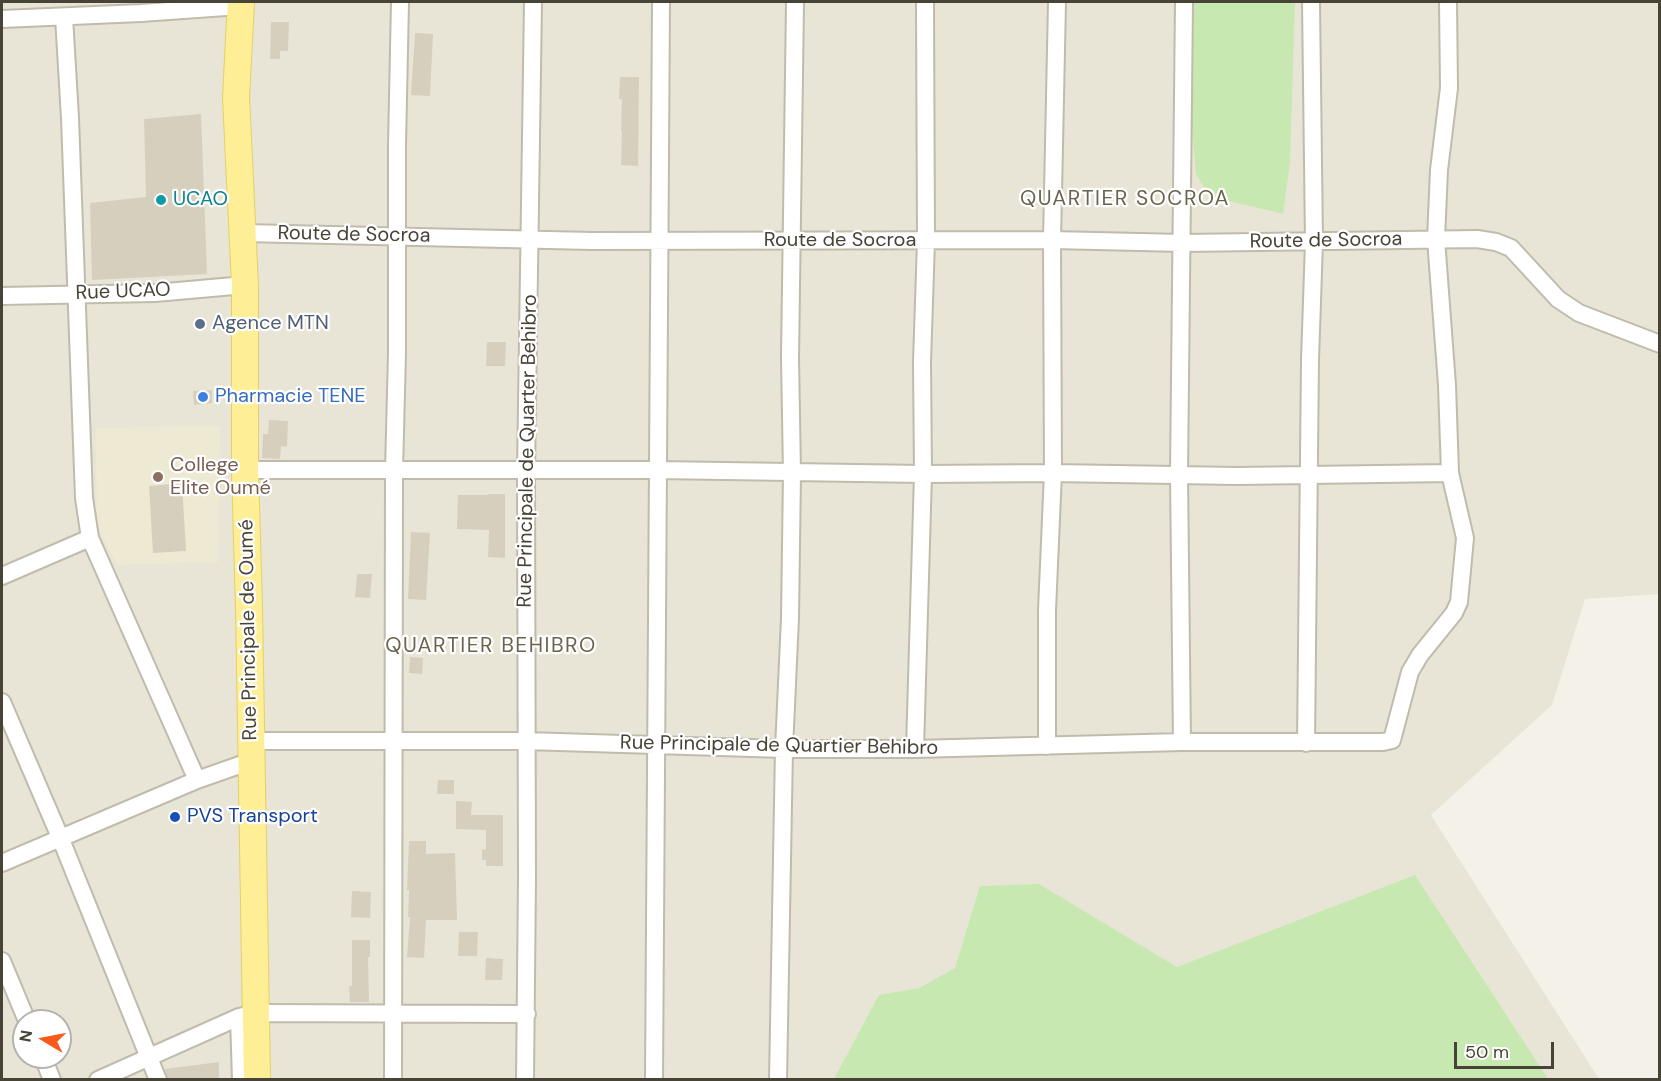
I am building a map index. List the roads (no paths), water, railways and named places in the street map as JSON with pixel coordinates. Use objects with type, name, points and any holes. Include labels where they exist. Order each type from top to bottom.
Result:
[{"type":"main road","name":"Rue Principale de Oumé","points":[[240,4],[236,97],[244,233],[245,470],[251,751],[248,1015],[257,1080]]},
{"type":"street","points":[[393,1080],[394,471],[399,236],[397,145],[400,2]]},
{"type":"street","name":"Rue Principale de Quarter Behibro","points":[[525,1080],[527,1014],[526,472],[533,2]]},
{"type":"street","points":[[654,1080],[661,2]]},
{"type":"street","points":[[778,1080],[784,749],[790,618],[792,473],[790,358],[795,2]]},
{"type":"street","points":[[915,749],[921,606],[923,474],[922,362],[926,241],[925,2]]},
{"type":"street","points":[[1047,746],[1047,610],[1053,473],[1052,240],[1057,2]]},
{"type":"street","points":[[1182,742],[1179,474],[1184,2]]},
{"type":"street","points":[[1306,743],[1310,360],[1314,242],[1311,2]]},
{"type":"street","points":[[245,470],[526,472],[658,470],[1309,476],[1450,473],[1447,385],[1436,239],[1439,170],[1449,88],[1449,2]]},
{"type":"street","points":[[2,19],[64,17],[240,4]]},
{"type":"street","points":[[64,17],[84,498],[90,538],[197,780]]},
{"type":"street","name":"Route de Socroa","points":[[244,233],[661,241],[1052,240],[1183,243],[1477,239],[1496,242],[1511,248],[1558,299],[1579,313],[1659,344]]},
{"type":"street","name":"Rue UCAO","points":[[2,296],[155,293],[245,285]]},
{"type":"street","name":"Rue Principale de Quartier Behibro","points":[[2,863],[197,780],[251,751],[393,741],[526,741],[784,749],[915,749],[1182,742],[1306,743],[1392,740],[1410,672],[1420,655],[1454,613],[1459,602],[1465,538],[1450,473]]},
{"type":"street","points":[[2,576],[90,538]]},
{"type":"street","points":[[2,702],[60,837],[158,1080]]},
{"type":"street","points":[[2,961],[22,1009]]},
{"type":"street","points":[[98,1080],[248,1015],[527,1014]]},
{"type":"street","points":[[241,1080],[248,1015]]},
{"type":"place","name":"UCAO","points":[[161,200]]},
{"type":"place","name":"Agence MTN","points":[[200,324]]},
{"type":"place","name":"Pharmacie TENE","points":[[203,397]]},
{"type":"place","name":"College Elite Oumé","points":[[158,477]]},
{"type":"place","name":"PVS Transport","points":[[175,817]]},
{"type":"district","name":"QUARTIER SOCROA","points":[[1125,199]]},
{"type":"district","name":"QUARTIER BEHIBRO","points":[[491,646]]}]
